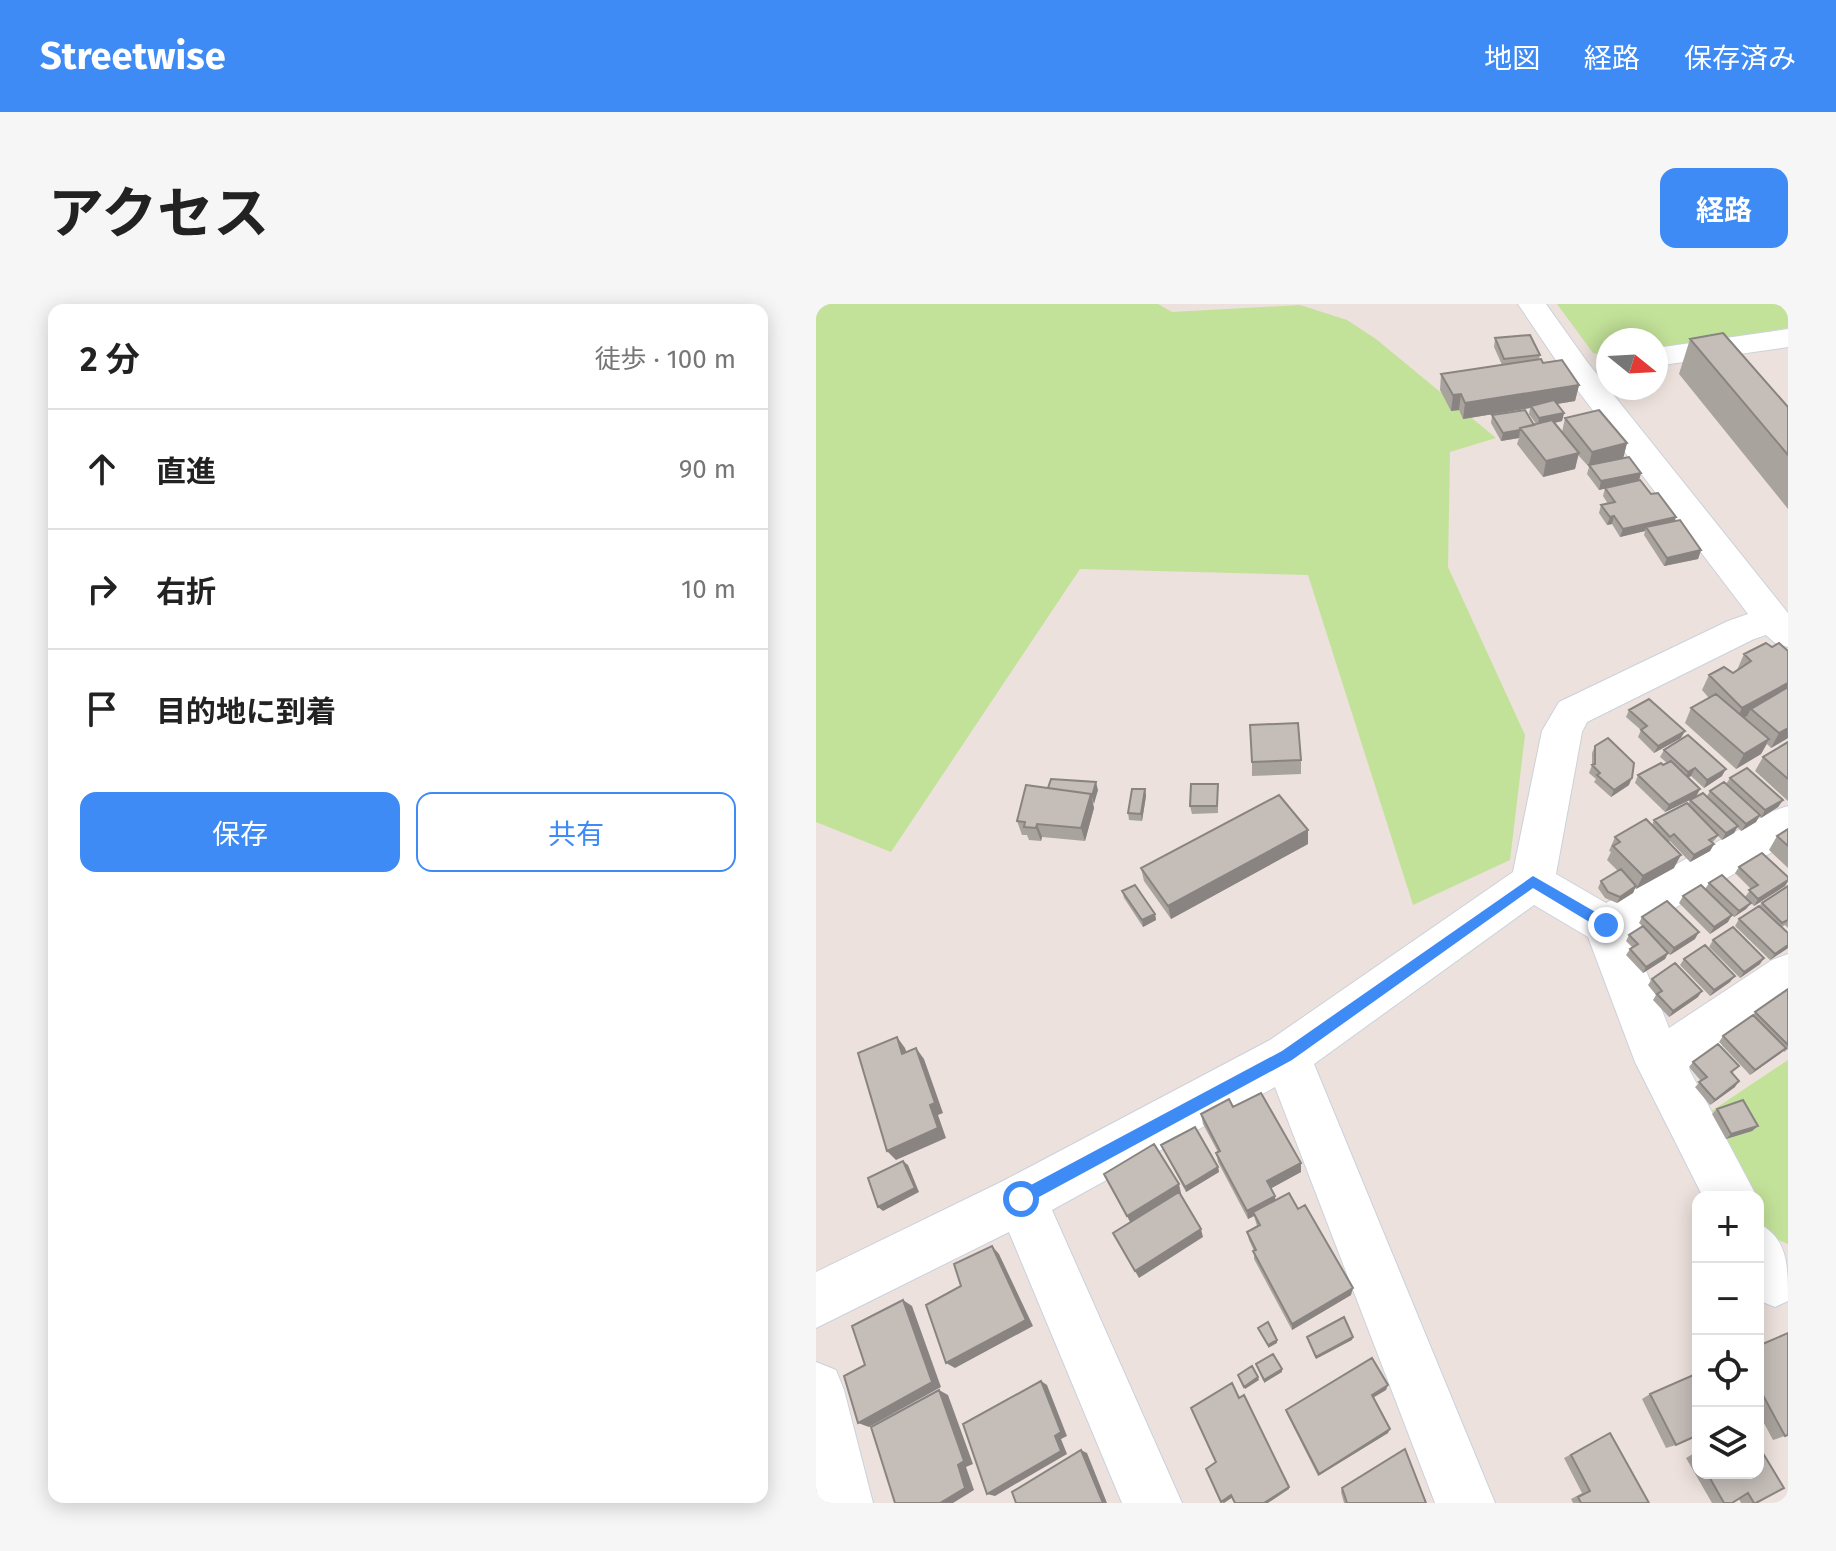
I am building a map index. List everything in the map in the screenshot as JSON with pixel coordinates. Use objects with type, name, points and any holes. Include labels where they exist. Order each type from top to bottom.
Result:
[{"type":"street","points":[[1532,304],[1592,367],[1780,627]]},
{"type":"street","points":[[1668,357],[1731,359],[1788,338]]},
{"type":"street","points":[[816,1301],[1021,1199],[1287,1056],[1533,882],[1562,731],[1573,712],[1741,630],[1780,627]]},
{"type":"street","points":[[1606,925],[1788,823]]},
{"type":"street","points":[[1533,882],[1606,925],[1659,1062],[1728,1191]]},
{"type":"street","points":[[1659,1062],[1788,974]]},
{"type":"street","points":[[1287,1056],[1465,1503]]},
{"type":"street","points":[[1021,1199],[1152,1503]]},
{"type":"street","points":[[1764,1260],[1775,1280],[1788,1274]]},
{"type":"street","points":[[816,1390],[843,1503]]},
{"type":"green space","points":[[816,304],[1158,304],[1172,312],[1300,305],[1347,320],[1376,339],[1496,438],[1450,452],[1448,567],[1525,735],[1510,860],[1413,905],[1308,575],[1080,569],[891,852],[816,822]]},
{"type":"green space","points":[[1557,304],[1788,304],[1788,328],[1668,347],[1668,328],[1596,328],[1596,354]]},
{"type":"green space","points":[[1788,1060],[1788,1244],[1764,1231],[1764,1191],[1741,1191],[1701,1118]]},
{"type":"building","points":[[1723,333],[1788,407],[1788,455],[1690,339]]},
{"type":"building","points":[[1530,335],[1540,355],[1504,359],[1495,338]]},
{"type":"building","points":[[1541,359],[1543,363],[1562,360],[1579,385],[1465,403],[1461,394],[1453,395],[1441,374]]},
{"type":"building","points":[[1554,400],[1564,413],[1539,418],[1531,406]]},
{"type":"building","points":[[1525,410],[1534,425],[1503,433],[1492,415]]},
{"type":"building","points":[[1599,410],[1627,443],[1592,452],[1565,418]]},
{"type":"building","points":[[1552,420],[1579,453],[1546,461],[1520,428]]},
{"type":"building","points":[[1629,457],[1641,473],[1601,481],[1589,465]]},
{"type":"building","points":[[1640,480],[1651,494],[1658,493],[1676,517],[1623,529],[1601,505],[1615,502],[1605,488]]},
{"type":"building","points":[[1680,520],[1701,550],[1667,558],[1646,527]]},
{"type":"building","points":[[1766,643],[1772,647],[1779,643],[1788,651],[1788,683],[1742,708],[1709,675],[1724,667],[1733,673],[1751,661],[1744,654]]},
{"type":"building","points":[[1788,687],[1788,728],[1779,733],[1751,709]]},
{"type":"building","points":[[1716,694],[1769,739],[1744,754],[1691,708]]},
{"type":"building","points":[[1649,699],[1685,731],[1658,746],[1641,730],[1647,726],[1629,710]]},
{"type":"building","points":[[1298,723],[1301,760],[1252,762],[1250,725]]},
{"type":"building","points":[[1688,735],[1726,769],[1707,780],[1695,768],[1688,772],[1664,750]]},
{"type":"building","points":[[1608,738],[1634,763],[1632,778],[1614,790],[1597,775],[1600,773],[1592,765],[1595,764],[1595,746]]},
{"type":"building","points":[[1788,742],[1788,779],[1763,757]]},
{"type":"building","points":[[1671,761],[1700,789],[1669,805],[1638,775]]},
{"type":"building","points":[[1747,768],[1783,800],[1765,810],[1730,778]]},
{"type":"building","points":[[1051,779],[1096,782],[1092,796],[1048,788]]},
{"type":"building","points":[[1724,782],[1760,815],[1746,824],[1710,791]]},
{"type":"building","points":[[1191,784],[1218,784],[1217,806],[1190,806]]},
{"type":"building","points":[[1026,785],[1091,794],[1081,828],[1037,824],[1036,828],[1024,827],[1025,822],[1017,821]]},
{"type":"building","points":[[1132,789],[1145,789],[1141,814],[1128,813]]},
{"type":"building","points":[[1703,793],[1738,826],[1726,833],[1690,800]]},
{"type":"building","points":[[1279,795],[1308,830],[1168,906],[1141,868]]},
{"type":"building","points":[[1687,803],[1718,835],[1709,840],[1714,844],[1694,855],[1674,834],[1670,837],[1654,820]]},
{"type":"building","points":[[1646,819],[1681,855],[1643,876],[1613,846],[1620,842],[1615,837]]},
{"type":"building","points":[[1788,829],[1788,846],[1777,836]]},
{"type":"building","points":[[1762,853],[1788,880],[1758,899],[1749,890],[1758,885],[1739,867]]},
{"type":"building","points":[[1621,869],[1636,886],[1620,897],[1608,892],[1601,881]]},
{"type":"building","points":[[1722,875],[1751,903],[1739,911],[1709,883]]},
{"type":"building","points":[[1135,885],[1155,914],[1142,920],[1122,891]]},
{"type":"building","points":[[1701,885],[1732,915],[1714,927],[1683,896]]},
{"type":"building","points":[[1788,886],[1788,920],[1782,923],[1762,903]]},
{"type":"building","points":[[1667,901],[1699,932],[1674,948],[1642,917]]},
{"type":"building","points":[[1759,906],[1788,933],[1788,945],[1775,954],[1739,919]]},
{"type":"building","points":[[1643,926],[1668,953],[1646,967],[1630,949],[1638,944],[1629,935]]},
{"type":"building","points":[[1733,927],[1764,958],[1744,972],[1713,940]]},
{"type":"building","points":[[1705,945],[1735,976],[1714,990],[1684,959]]},
{"type":"building","points":[[1675,963],[1702,991],[1673,1011],[1657,994],[1662,991],[1652,979]]},
{"type":"building","points":[[1788,989],[1788,1045],[1755,1012]]},
{"type":"building","points":[[1753,1015],[1786,1048],[1755,1070],[1723,1036]]},
{"type":"building","points":[[897,1037],[902,1054],[916,1048],[935,1103],[930,1105],[938,1128],[887,1151],[858,1053]]},
{"type":"building","points":[[1718,1044],[1739,1066],[1731,1072],[1739,1081],[1715,1100],[1699,1082],[1707,1077],[1693,1062]]},
{"type":"building","points":[[1261,1093],[1301,1163],[1267,1181],[1275,1196],[1247,1211],[1216,1153],[1220,1151],[1201,1114],[1229,1099],[1233,1107]]},
{"type":"building","points":[[1743,1100],[1758,1126],[1731,1134],[1717,1109]]},
{"type":"building","points":[[1195,1127],[1218,1167],[1185,1187],[1161,1145]]},
{"type":"building","points":[[1154,1144],[1179,1184],[1127,1216],[1104,1174]]},
{"type":"building","points":[[903,1161],[915,1188],[878,1207],[868,1178]]},
{"type":"building","points":[[1179,1192],[1201,1229],[1135,1271],[1113,1233]]},
{"type":"building","points":[[1289,1193],[1298,1209],[1305,1205],[1353,1288],[1292,1324],[1253,1251],[1256,1250],[1247,1232],[1260,1225],[1253,1212]]},
{"type":"building","points":[[992,1246],[1026,1320],[946,1363],[926,1305],[961,1286],[954,1264]]},
{"type":"building","points":[[903,1300],[932,1382],[858,1423],[844,1376],[865,1365],[852,1326]]},
{"type":"building","points":[[1344,1317],[1353,1337],[1316,1357],[1307,1337]]},
{"type":"building","points":[[1268,1322],[1277,1340],[1268,1345],[1258,1328]]},
{"type":"building","points":[[1788,1333],[1788,1435],[1785,1436],[1764,1397],[1764,1343]]},
{"type":"building","points":[[1273,1354],[1282,1369],[1264,1380],[1256,1364]]},
{"type":"building","points":[[1372,1358],[1388,1385],[1372,1395],[1390,1429],[1319,1474],[1286,1410]]},
{"type":"building","points":[[1252,1366],[1258,1377],[1244,1387],[1238,1375]]},
{"type":"building","points":[[1692,1376],[1692,1438],[1676,1445],[1650,1394]]},
{"type":"building","points":[[1041,1381],[1061,1432],[1055,1436],[1061,1451],[987,1494],[963,1424]]},
{"type":"building","points":[[1232,1383],[1239,1398],[1244,1395],[1289,1487],[1264,1503],[1235,1503],[1231,1495],[1221,1502],[1206,1469],[1216,1462],[1191,1408]]},
{"type":"building","points":[[939,1390],[964,1461],[958,1465],[965,1488],[940,1503],[895,1503],[871,1427]]},
{"type":"building","points":[[1610,1433],[1649,1503],[1581,1503],[1578,1497],[1590,1491],[1571,1455]]},
{"type":"building","points":[[1405,1449],[1426,1503],[1347,1503],[1342,1488]]},
{"type":"building","points":[[1081,1450],[1103,1503],[1016,1503],[1012,1492]]},
{"type":"building","points":[[1764,1455],[1784,1488],[1756,1503],[1748,1493],[1732,1503],[1724,1503],[1710,1479],[1764,1479]]},
{"type":"route","points":[[1021,1199],[1287,1056],[1533,882],[1606,925]]}]
